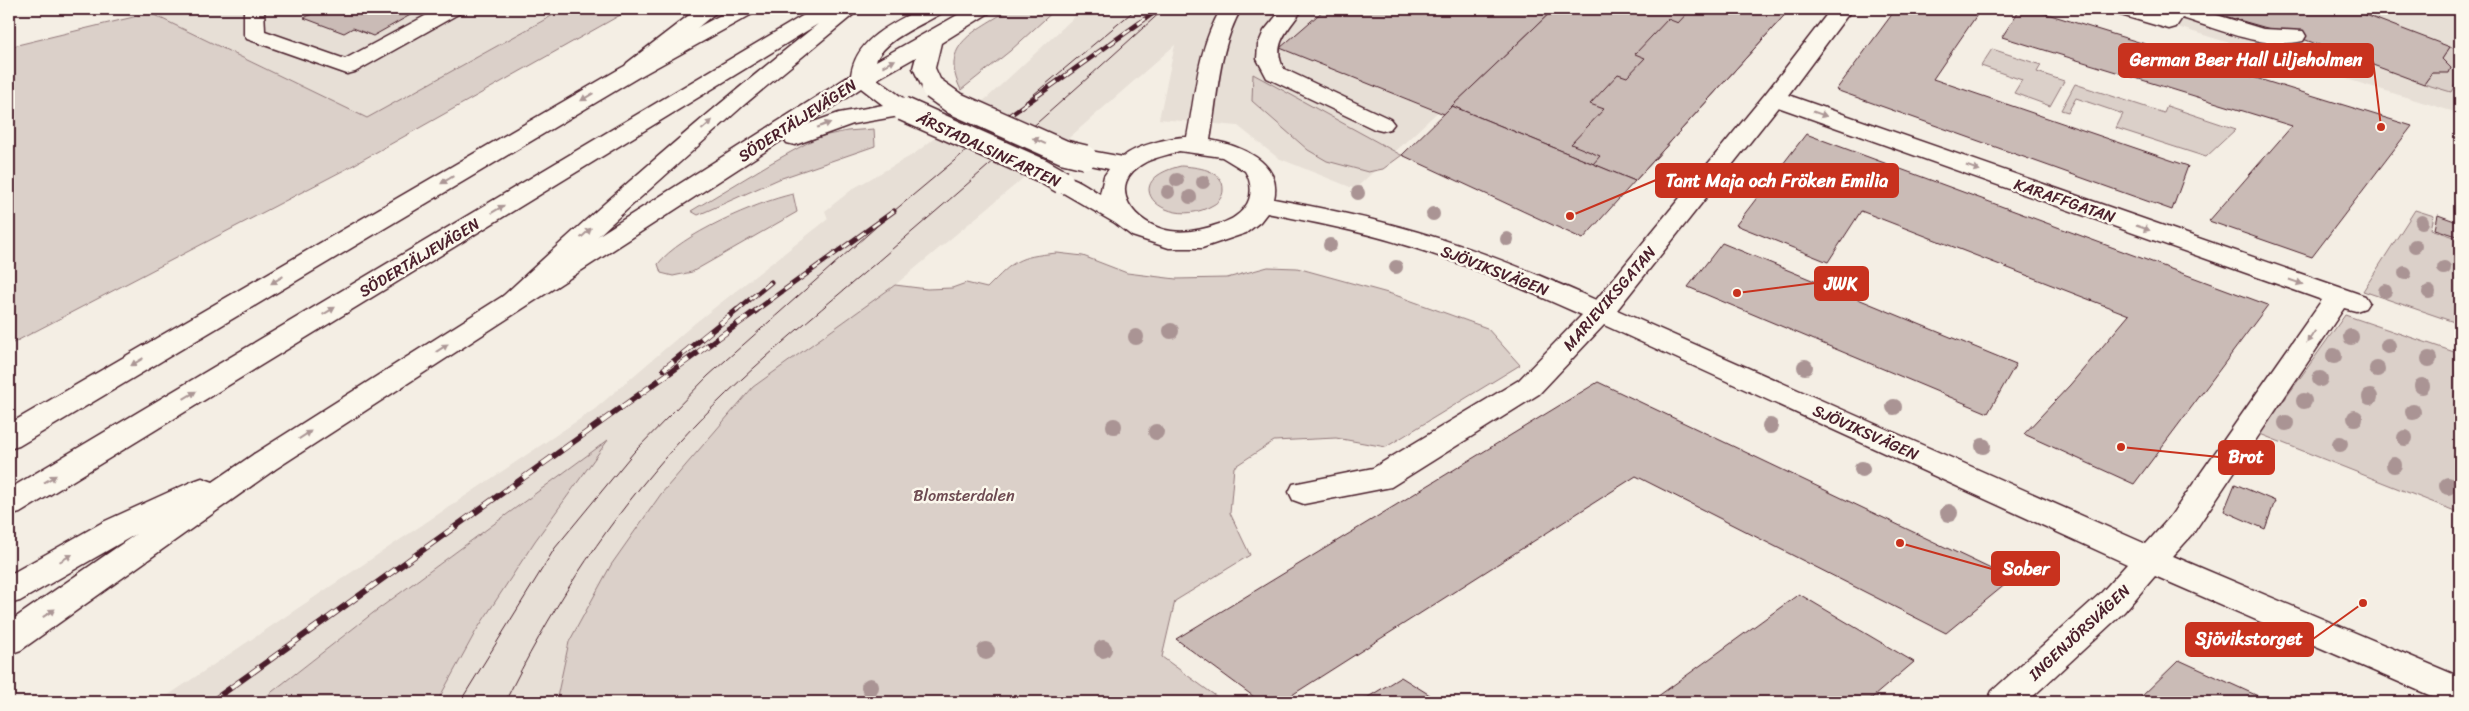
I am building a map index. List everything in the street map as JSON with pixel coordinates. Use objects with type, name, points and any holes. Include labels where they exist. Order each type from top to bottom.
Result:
[{"type":"street","points":[[254,9],[255,34],[347,67],[452,9]]},
{"type":"street","points":[[629,72],[710,9]]},
{"type":"street","points":[[9,438],[629,72],[747,9]]},
{"type":"street","name":"SÖDERTÄLJEVÄGEN","points":[[9,504],[828,9]]},
{"type":"street","points":[[512,302],[603,217],[737,99],[850,9]]},
{"type":"street","name":"SÖDERTÄLJEVÄGEN","points":[[862,78],[865,61],[870,51],[935,9]]},
{"type":"street","name":"SÖDERTÄLJEVÄGEN","points":[[264,462],[862,78],[982,9]]},
{"type":"street","points":[[1197,144],[1202,126],[1206,77],[1223,20],[1230,9]]},
{"type":"street","points":[[1293,9],[1279,23],[1269,44],[1267,58],[1275,73],[1382,124]]},
{"type":"street","name":"MARIEVIKSGATAN","points":[[1304,492],[1380,479],[1529,387],[1601,312],[1774,98],[1842,9]]},
{"type":"street","points":[[2121,9],[2169,23],[2176,9],[2261,34],[2295,36]]},
{"type":"street","name":"ÅRSTADALSINFARTEN","points":[[931,40],[924,68],[934,88],[962,107],[1064,152],[1125,165]]},
{"type":"street","name":"ÅRSTADALSINFARTEN","points":[[862,78],[903,109],[1041,170],[1120,216]]},
{"type":"street","name":"KARAFFGATAN","points":[[1774,98],[2347,299]]},
{"type":"street","name":"SÖDERTÄLJEVÄGEN","points":[[656,211],[825,124],[855,115],[903,109]]},
{"type":"street","points":[[1197,144],[1221,148],[1242,157],[1256,171],[1263,187],[1261,204],[1248,221],[1225,234],[1196,240],[1165,239],[1138,230],[1120,216],[1112,203],[1111,190],[1115,177],[1125,165],[1139,155],[1157,148],[1197,144]]},
{"type":"street","name":"SJÖVIKSVÄGEN","points":[[1261,204],[1359,224],[1411,238],[1516,275],[2152,560],[2460,692]]},
{"type":"street","name":"INGENJÖRSVÄGEN","points":[[2004,702],[2112,602],[2181,526],[2347,299]]},
{"type":"street","points":[[9,591],[114,531],[264,462]]},
{"type":"street","points":[[9,640],[264,462]]},
{"type":"shaded area","points":[[158,9],[564,9],[367,119],[150,13]]},
{"type":"shaded area","points":[[1083,9],[1578,9],[1471,108],[1443,107],[1355,189],[1278,158],[1238,126],[1159,119],[1175,45],[1014,186],[895,285],[753,387],[569,642],[556,702],[437,702],[476,631],[535,541],[606,442],[373,613],[259,702],[158,702],[595,409],[695,323],[828,219],[825,211],[854,188],[914,154],[987,98]]},
{"type":"shaded area","points":[[2119,9],[2460,9],[2460,113],[2448,110]]},
{"type":"green space","points":[[564,9],[631,9],[348,168],[9,345],[9,47],[150,13],[367,118]]},
{"type":"green space","points":[[1010,9],[1056,9],[1010,51],[961,90],[955,74],[954,61],[957,50],[973,32]]},
{"type":"green space","points":[[2450,47],[2460,51],[2460,76],[2451,92],[2424,84],[2432,73],[2449,72],[2451,68],[2442,59]]},
{"type":"green space","points":[[1992,49],[2041,65],[2037,72],[2064,81],[2050,106],[2014,93],[2022,80],[1981,66]]},
{"type":"green space","points":[[1253,74],[1402,155],[1383,169],[1368,172],[1327,161],[1308,150],[1252,101]]},
{"type":"green space","points":[[2075,84],[2164,113],[2167,106],[2236,129],[2206,157],[2116,128],[2123,114],[2076,98],[2068,112],[2061,110]]},
{"type":"green space","points":[[874,129],[875,146],[779,179],[698,215],[691,211],[818,137],[847,131]]},
{"type":"green space","points":[[1181,166],[1201,168],[1214,173],[1222,183],[1223,190],[1219,201],[1196,212],[1179,213],[1165,209],[1155,202],[1149,192],[1151,183],[1161,173]]},
{"type":"green space","points":[[793,194],[797,212],[692,272],[673,276],[661,273],[658,264],[683,242],[701,231],[740,212]]},
{"type":"green space","points":[[2415,210],[2434,216],[2431,229],[2460,239],[2460,324],[2363,291]]},
{"type":"green space","name":"Blomsterdalen","points":[[1057,253],[1083,256],[1127,273],[1176,279],[1227,278],[1268,267],[1297,268],[1395,295],[1487,328],[1520,365],[1386,447],[1336,438],[1274,441],[1234,467],[1230,513],[1250,555],[1175,601],[1162,657],[1224,702],[556,702],[569,642],[611,565],[661,494],[753,387],[895,285],[927,289],[952,288],[966,283],[987,288],[1004,271],[1024,258]]},
{"type":"green space","points":[[2345,315],[2460,354],[2460,513],[2260,434]]},
{"type":"green space","points":[[608,440],[535,541],[476,631],[437,702],[259,702],[373,613]]},
{"type":"building","points":[[321,9],[421,9],[373,36],[353,28],[344,33],[304,18]]},
{"type":"building","points":[[1325,9],[1554,9],[1444,114],[1280,48]]},
{"type":"building","points":[[1554,9],[1790,9],[1635,181],[1452,106]]},
{"type":"building","points":[[1691,9],[1790,9],[1635,181],[1593,164],[1600,156],[1571,144],[1604,109],[1590,104],[1618,74],[1627,77],[1645,58],[1635,54],[1668,19],[1678,23]]},
{"type":"building","points":[[1896,9],[1981,9],[1933,79],[2188,166],[2172,210],[1836,90]]},
{"type":"building","points":[[2020,9],[2031,9],[2412,126],[2312,257],[2209,221],[2292,126],[2002,37]]},
{"type":"building","points":[[2200,9],[2350,9],[2450,47],[2442,59],[2451,68],[2449,73],[2432,73],[2424,84],[2295,36]]},
{"type":"building","points":[[1452,106],[1635,181],[1583,239],[1402,155]]},
{"type":"building","points":[[1806,134],[2268,305],[2134,484],[2024,434],[2070,385],[2129,315],[1861,211],[1828,262],[1736,225]]},
{"type":"building","points":[[2438,215],[2460,223],[2460,237],[2435,229]]},
{"type":"building","points":[[1722,243],[2016,364],[1988,413],[1688,287]]},
{"type":"building","points":[[1598,382],[2012,579],[1946,633],[1636,476],[1281,702],[1261,702],[1176,639]]},
{"type":"building","points":[[2235,484],[2275,501],[2265,529],[2224,511]]},
{"type":"building","points":[[1799,594],[1914,662],[1867,702],[1650,702]]},
{"type":"building","points":[[2179,660],[2271,702],[2136,702]]},
{"type":"building","points":[[1401,677],[1441,702],[1360,702]]},
{"type":"tram line","points":[[460,702],[555,548],[634,452],[708,376],[894,211],[1136,9]]},
{"type":"tram line","points":[[505,702],[557,606],[596,546],[640,487],[688,432],[766,357],[986,168],[1164,9]]},
{"type":"railway","points":[[1006,118],[1159,9]]},
{"type":"railway","points":[[755,311],[894,211]]},
{"type":"railway","points":[[736,311],[771,282]]},
{"type":"railway","points":[[664,369],[737,310]]},
{"type":"railway","points":[[211,702],[757,310]]},
{"type":"place","name":"German Beer Hall Liljeholmen","points":[[2381,127]]},
{"type":"place","name":"Tant Maja och Fröken Emilia","points":[[1570,216]]},
{"type":"place","name":"JWK","points":[[1737,293]]},
{"type":"place","name":"Brot","points":[[2121,447]]},
{"type":"place","name":"Sober","points":[[1900,543]]},
{"type":"place","name":"Sjövikstorget","points":[[2363,603]]}]
